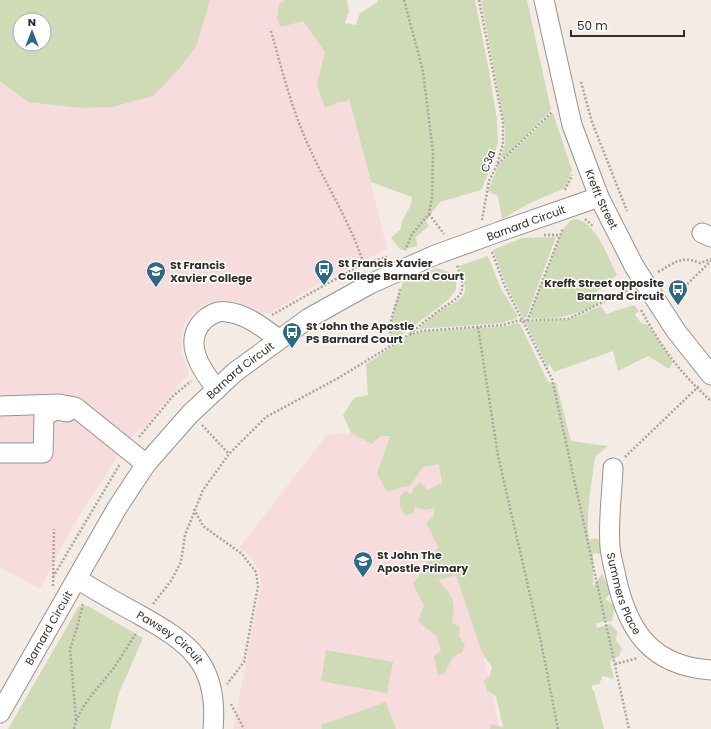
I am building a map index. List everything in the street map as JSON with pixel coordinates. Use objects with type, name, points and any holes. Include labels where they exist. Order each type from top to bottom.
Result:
[{"type":"street","name":"Krefft Street","points":[[544,0],[572,125],[599,197],[634,266],[652,297],[711,375]]},
{"type":"street","name":"Barnard Circuit","points":[[0,713],[5,692],[84,583],[117,508],[146,464],[190,414],[235,372],[278,339],[309,318],[370,284],[435,255],[599,197]]},
{"type":"street","points":[[217,389],[202,371],[196,357],[194,345],[195,333],[200,324],[213,313],[226,311],[238,314],[263,328],[278,339]]},
{"type":"street","points":[[0,406],[59,404],[75,407],[146,464]]},
{"type":"street","points":[[0,453],[43,453],[44,416],[56,410],[85,416]]},
{"type":"street","name":"Summers Place","points":[[613,468],[610,548],[625,610],[637,633],[653,650],[663,657],[683,667],[711,670]]},
{"type":"street","name":"Pawsey Circuit","points":[[84,583],[177,637],[186,644],[200,662],[211,683],[215,705],[214,729]]},
{"type":"path","points":[[404,0],[423,72],[433,153],[432,197],[429,214],[412,234],[403,254],[410,252]]},
{"type":"path","name":"C3a","points":[[479,0],[503,122],[503,144],[497,165],[489,181],[482,220],[484,227]]},
{"type":"path","points":[[271,31],[288,93],[308,146],[357,243],[370,284]]},
{"type":"path","points":[[579,74],[592,122],[630,218]]},
{"type":"path","points":[[497,165],[554,111],[567,103],[583,89]]},
{"type":"path","points":[[561,194],[567,188],[572,175],[606,159]]},
{"type":"path","points":[[429,214],[445,235]]},
{"type":"path","points":[[582,218],[590,222],[597,233]]},
{"type":"path","points":[[527,321],[560,235],[566,224]]},
{"type":"path","points":[[490,247],[504,284],[552,379],[629,729]]},
{"type":"path","points":[[270,316],[364,263],[389,256]]},
{"type":"path","points":[[655,274],[683,259],[700,263],[711,260]]},
{"type":"path","points":[[672,298],[711,260]]},
{"type":"path","points":[[408,336],[438,311],[457,300],[461,294],[462,281],[455,261]]},
{"type":"path","points":[[393,345],[389,334],[389,327],[400,286]]},
{"type":"path","points":[[74,729],[76,721],[85,704],[114,667],[142,618],[171,581],[181,562],[185,535],[194,509],[203,490],[229,454],[266,417],[340,377],[408,336],[421,330],[568,319],[587,311],[635,286]]},
{"type":"path","points":[[679,292],[652,297],[660,345],[681,372],[711,402]]},
{"type":"path","points":[[478,326],[498,456],[541,642],[558,729]]},
{"type":"path","points":[[613,468],[711,375]]},
{"type":"path","points":[[194,509],[203,526],[242,554],[256,572],[258,586],[244,662],[223,689]]},
{"type":"path","points":[[52,591],[54,529]]},
{"type":"path","points":[[76,721],[70,649],[84,599],[84,583]]},
{"type":"shaded area","name":"St Francis Xavier College","points":[[0,0],[320,0],[343,70],[387,249],[330,277],[270,313],[258,313],[240,303],[225,300],[209,302],[194,312],[185,324],[181,339],[182,353],[189,374],[146,425],[128,440],[70,531],[40,589],[0,567]]},
{"type":"shaded area","name":"St John The Apostle Primary","points":[[443,424],[451,512],[500,729],[233,729],[261,586],[259,570],[249,555],[239,548],[327,435]]},
{"type":"green space","points":[[0,0],[210,0],[196,47],[178,70],[153,96],[112,107],[82,108],[28,102],[0,81]]},
{"type":"green space","points":[[285,0],[347,0],[349,11],[345,23],[356,25],[360,13],[378,2],[377,0],[475,0],[497,120],[498,143],[481,190],[440,202],[426,221],[429,226],[416,237],[417,246],[401,250],[391,238],[401,229],[401,224],[412,202],[412,197],[371,182],[349,98],[346,102],[339,102],[325,108],[317,84],[325,52],[303,21],[281,27],[277,19],[279,4]]},
{"type":"green space","points":[[481,0],[527,0],[551,110],[504,158],[501,157],[505,144],[505,128]]},
{"type":"green space","points":[[553,113],[572,170],[565,188],[530,203],[502,219],[498,196],[488,191],[498,166]]},
{"type":"green space","points":[[576,219],[590,227],[596,234],[617,275],[594,294],[599,303],[583,311],[556,318],[528,318],[563,229],[571,220]]},
{"type":"green space","points":[[556,237],[526,318],[523,318],[505,282],[493,250],[522,238]]},
{"type":"green space","points":[[488,256],[501,289],[517,314],[517,318],[502,323],[418,329],[434,315],[456,302],[464,294],[464,284],[459,266]]},
{"type":"green space","points":[[436,268],[456,274],[456,290],[448,300],[394,341],[391,328],[392,320],[403,282]]},
{"type":"green space","points":[[634,305],[639,311],[635,315],[641,323],[648,325],[673,362],[669,369],[648,356],[618,371],[613,351],[554,372],[549,363],[548,368],[525,322],[568,320],[601,306],[606,314]]},
{"type":"green space","points":[[515,323],[520,324],[548,382],[556,383],[571,441],[608,446],[595,457],[589,498],[588,519],[589,540],[597,538],[601,545],[602,554],[593,553],[593,587],[602,574],[611,593],[605,599],[615,606],[612,621],[596,623],[597,628],[610,624],[617,631],[616,640],[622,649],[619,656],[610,661],[614,679],[603,676],[599,684],[593,685],[591,688],[594,691],[604,729],[490,729],[491,724],[503,727],[496,696],[487,691],[484,681],[490,675],[492,667],[482,653],[456,575],[438,580],[447,590],[452,599],[454,609],[452,623],[460,627],[459,636],[465,645],[462,652],[453,657],[444,674],[438,675],[434,656],[441,651],[437,637],[418,621],[424,605],[413,584],[438,547],[426,523],[434,515],[434,508],[426,510],[414,507],[414,512],[406,516],[400,506],[400,496],[405,491],[412,494],[413,489],[420,482],[428,490],[442,483],[439,464],[423,467],[410,486],[387,492],[377,474],[390,436],[381,436],[372,444],[351,433],[343,415],[354,398],[368,395],[366,364],[407,337],[421,332],[508,326]]},
{"type":"green space","points":[[79,606],[88,606],[143,638],[119,693],[110,729],[8,729]]},
{"type":"green space","points":[[326,650],[393,662],[387,693],[321,681]]},
{"type":"green space","points":[[386,702],[396,729],[322,729],[321,725]]},
{"type":"place","name":"St Francis Xavier College Barnard Court","points":[[324,286]]},
{"type":"place","name":"St Francis Xavier College","points":[[156,288]]},
{"type":"place","name":"Krefft Street opposite Barnard Circuit","points":[[678,306]]},
{"type":"place","name":"St John the Apostle PS Barnard Court","points":[[292,349]]},
{"type":"place","name":"St John The Apostle Primary","points":[[363,578]]}]
